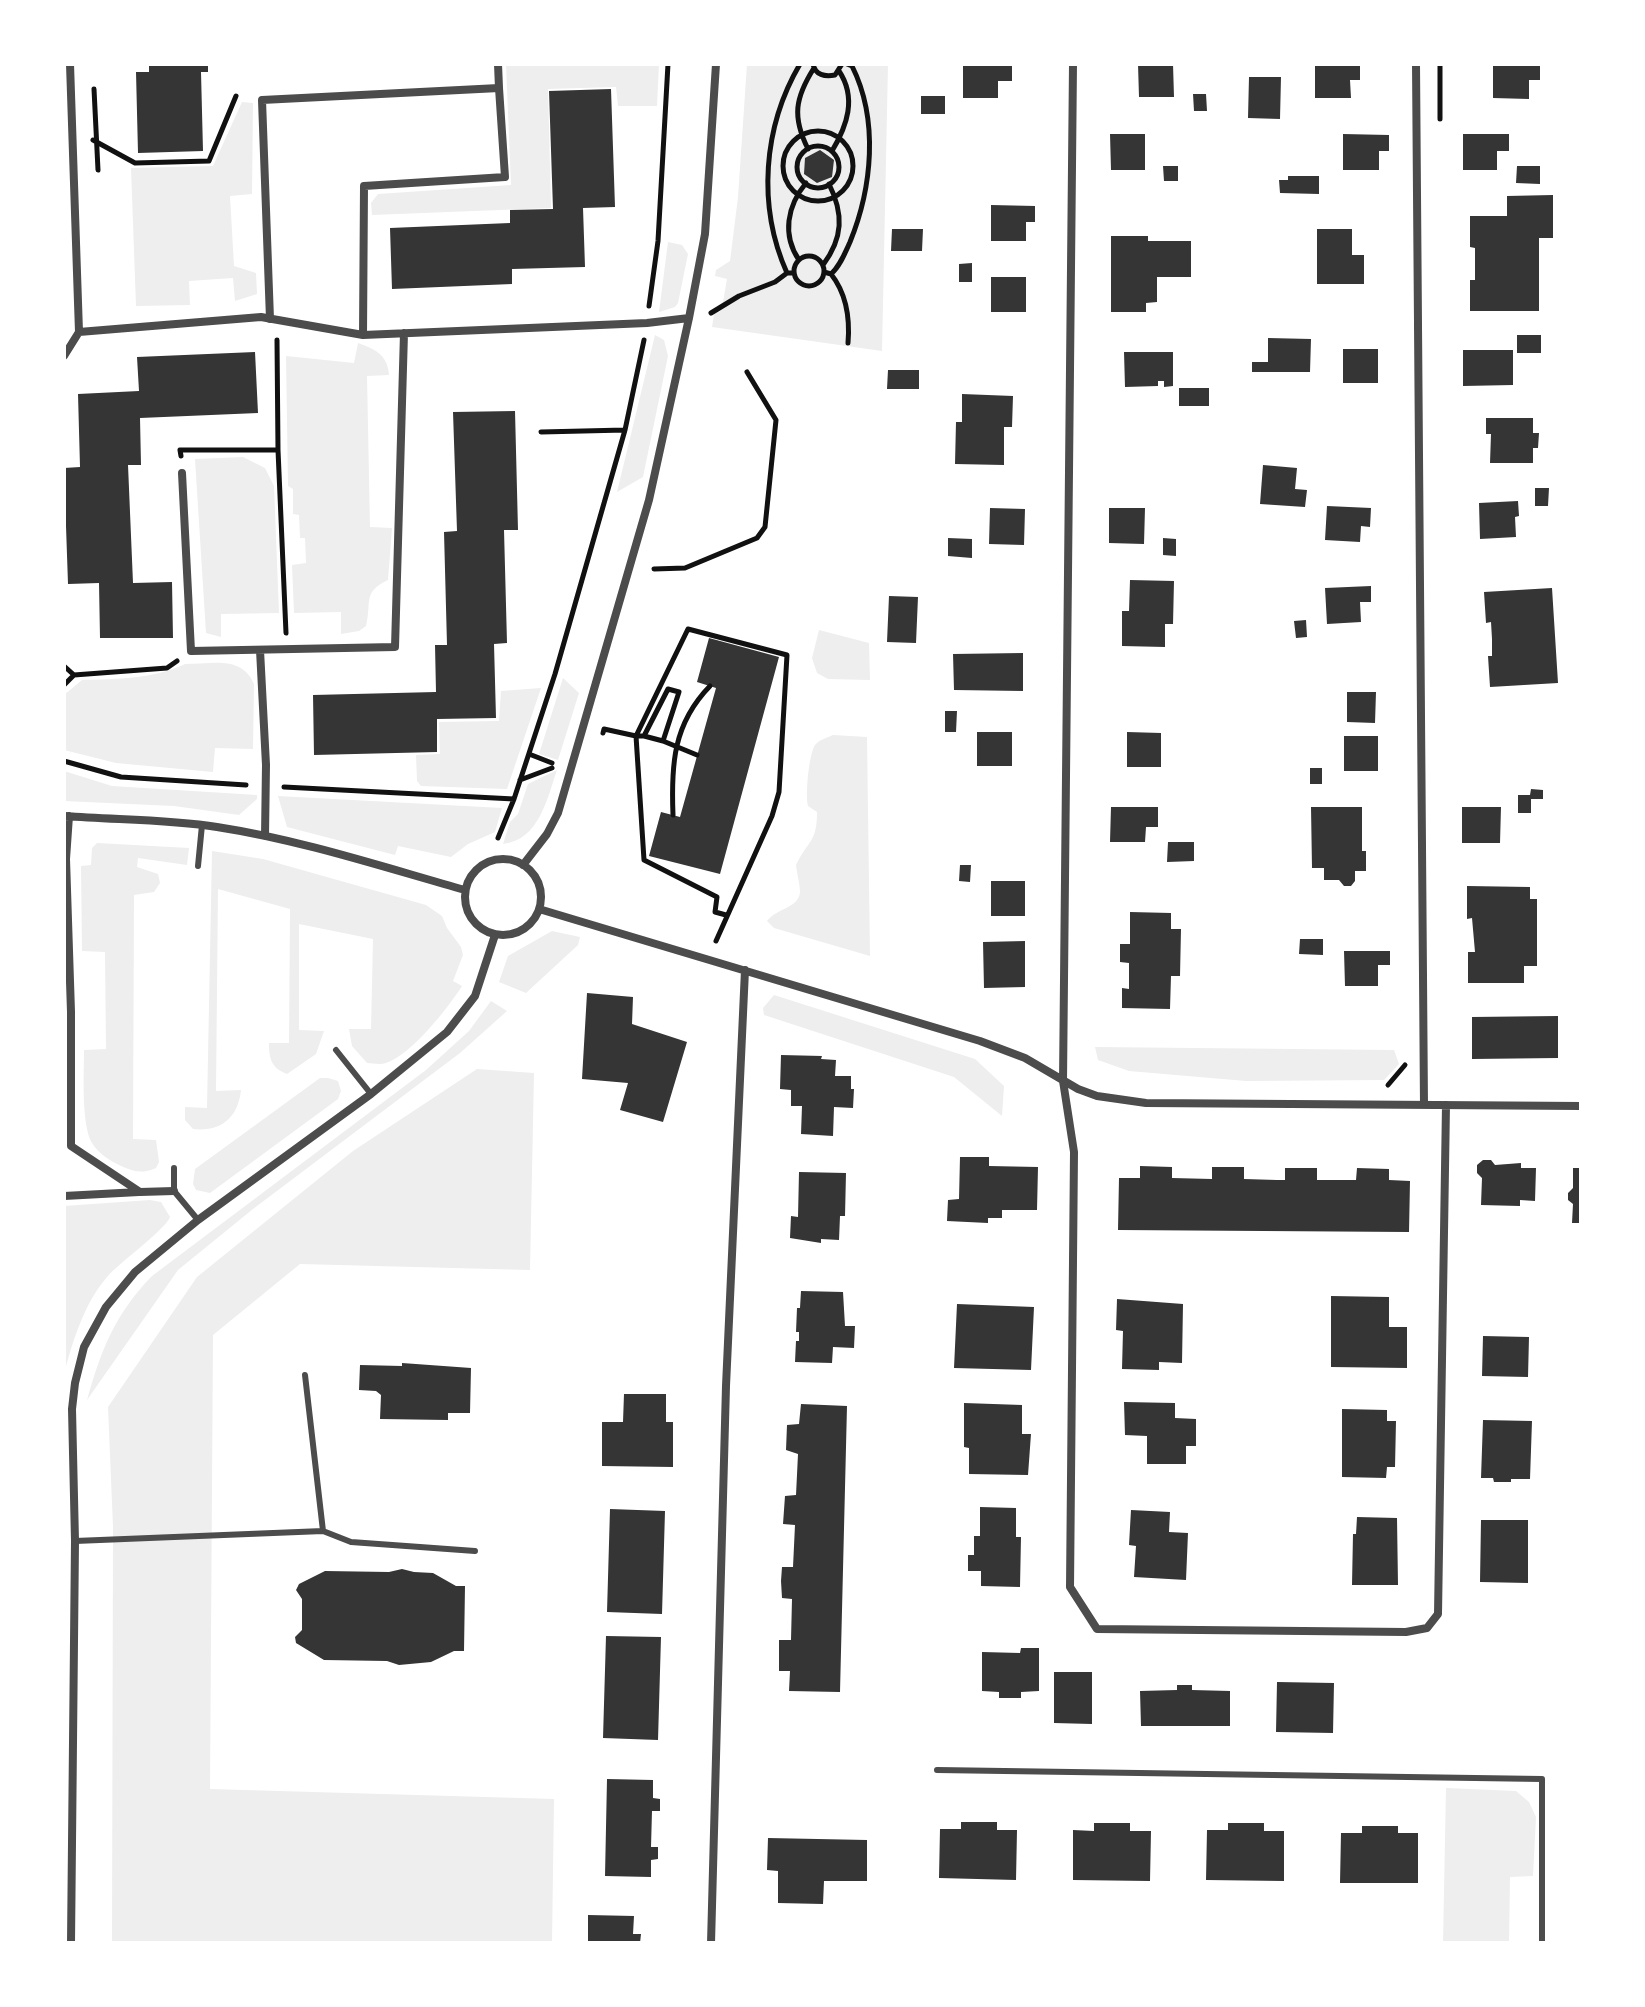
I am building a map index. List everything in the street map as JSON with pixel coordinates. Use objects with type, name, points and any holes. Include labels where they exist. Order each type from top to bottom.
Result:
[{"type":"street","points":[[64,356],[79,332],[70,64]]},
{"type":"street","points":[[363,335],[364,186],[505,177],[498,64]]},
{"type":"street","points":[[523,865],[547,834],[562,800],[649,500],[705,234],[716,64]]},
{"type":"street","points":[[1073,64],[1063,1081],[1074,1152],[1070,1587],[1097,1629],[1406,1632],[1427,1628],[1438,1614],[1446,1105]]},
{"type":"street","points":[[1416,64],[1424,1105]]},
{"type":"street","points":[[274,319],[262,100],[499,88]]},
{"type":"street","points":[[79,332],[261,317],[363,335],[647,323],[689,318]]},
{"type":"street","points":[[182,473],[191,651],[395,647],[404,333]]},
{"type":"street","points":[[260,650],[267,775],[265,836]]},
{"type":"street","points":[[140,1192],[71,1146],[66,816],[202,825],[265,836],[465,890]]},
{"type":"street","points":[[511,860],[523,865],[539,884],[539,909],[529,925],[513,934],[495,935],[477,926],[464,899],[469,878],[488,862],[511,860]]},
{"type":"street","points":[[539,909],[980,1041],[1025,1058],[1063,1081],[1097,1096],[1146,1103],[1581,1106]]},
{"type":"street","points":[[71,1943],[68,1833],[75,1541],[68,1410],[84,1347],[106,1307],[135,1272],[198,1220],[371,1094],[432,1046],[458,1020],[480,984],[495,935]]},
{"type":"street","points":[[711,1943],[726,1386],[745,970]]},
{"type":"street","points":[[64,1196],[174,1191]]},
{"type":"lane","points":[[198,866],[202,825]]},
{"type":"lane","points":[[336,1050],[371,1094]]},
{"type":"lane","points":[[174,1168],[174,1191],[198,1220]]},
{"type":"lane","points":[[305,1375],[323,1531]]},
{"type":"lane","points":[[75,1541],[323,1531],[351,1542],[475,1551]]},
{"type":"lane","points":[[937,1770],[1542,1779],[1542,1943]]},
{"type":"path","points":[[498,838],[555,674],[625,430],[647,323],[658,241],[668,64]]},
{"type":"path","points":[[800,64],[785,90],[777,115],[768,164],[770,220],[775,244],[791,273],[800,283],[808,286],[816,285],[847,248],[859,219],[869,165],[865,98],[856,73],[845,64],[835,75],[827,77],[813,66],[798,97],[801,136],[808,149]]},
{"type":"path","points":[[832,151],[847,123],[849,109],[848,92],[839,71]]},
{"type":"path","points":[[94,80],[98,170]]},
{"type":"path","points":[[72,128],[135,163],[209,161],[236,96]]},
{"type":"path","points":[[821,131],[840,139],[851,151],[854,163],[853,175],[847,186],[835,197],[815,202],[797,194],[786,182],[783,170],[789,146],[801,136],[821,131]]},
{"type":"path","points":[[820,146],[832,151],[839,164],[839,173],[829,184],[817,187],[806,183],[798,170],[798,160],[808,149],[820,146]]},
{"type":"path","points":[[799,260],[789,236],[791,205],[806,183]]},
{"type":"path","points":[[823,265],[837,241],[840,227],[835,197],[829,184]]},
{"type":"path","points":[[689,318],[721,308],[739,296],[775,282],[791,273],[799,260],[810,256],[818,259],[843,295],[848,343]]},
{"type":"path","points":[[274,319],[287,649]]},
{"type":"path","points":[[654,569],[685,568],[757,538],[765,527],[776,420],[747,372]]},
{"type":"path","points":[[541,432],[625,430]]},
{"type":"path","points":[[182,473],[180,450],[278,450]]},
{"type":"path","points":[[716,942],[772,816],[779,792],[787,655],[688,629],[636,736],[644,860],[717,897],[715,912],[726,915]]},
{"type":"path","points":[[64,685],[74,675],[167,668],[191,651]]},
{"type":"path","points":[[64,666],[74,675]]},
{"type":"path","points":[[673,815],[671,775],[683,720],[694,702],[710,686]]},
{"type":"path","points":[[644,736],[668,689],[679,692],[663,741]]},
{"type":"path","points":[[612,731],[663,741],[697,755]]},
{"type":"path","points":[[520,780],[556,766],[529,754]]},
{"type":"shaded area","points":[[506,64],[659,64],[657,106],[618,106],[616,87],[548,89],[551,208],[372,215],[371,203],[378,194],[511,185]]},
{"type":"shaded area","points":[[747,64],[888,64],[882,351],[712,327],[715,308],[723,302],[727,279],[715,276],[716,270],[730,261],[738,197]]},
{"type":"shaded area","points":[[242,102],[253,103],[252,194],[230,196],[234,266],[256,273],[257,294],[235,301],[233,278],[189,281],[190,305],[136,306],[131,168],[213,166]]},
{"type":"shaded area","points":[[668,242],[682,245],[688,254],[678,303],[659,312]]},
{"type":"shaded area","points":[[655,335],[664,340],[668,356],[643,477],[617,492]]},
{"type":"shaded area","points":[[358,343],[380,354],[388,368],[389,375],[367,376],[370,527],[392,528],[388,580],[371,594],[366,626],[359,631],[341,634],[341,612],[294,613],[292,565],[306,563],[305,538],[300,538],[299,515],[293,514],[293,489],[288,486],[286,356],[354,363]]},
{"type":"shaded area","points":[[243,457],[265,468],[274,486],[279,613],[221,614],[221,637],[206,633],[195,459]]},
{"type":"shaded area","points":[[819,630],[869,643],[870,680],[828,679],[817,673],[812,658]]},
{"type":"shaded area","points":[[225,663],[249,675],[254,684],[253,749],[215,748],[213,772],[116,763],[64,750],[64,695],[82,680],[148,675],[185,664]]},
{"type":"shaded area","points":[[563,678],[579,693],[558,760],[539,754]]},
{"type":"shaded area","points":[[541,688],[507,789],[421,786],[417,781],[416,755],[440,754],[439,722],[499,721],[501,691]]},
{"type":"shaded area","points":[[833,735],[867,737],[870,956],[774,928],[767,921],[799,897],[796,865],[814,836],[817,822],[817,812],[808,806],[807,801],[811,757],[817,743]]},
{"type":"shaded area","points":[[557,770],[545,805],[533,826],[515,841],[503,844],[528,784]]},
{"type":"shaded area","points":[[64,771],[112,786],[257,795],[257,799],[239,815],[174,806],[64,801]]},
{"type":"shaded area","points":[[278,796],[502,808],[495,832],[468,844],[451,857],[398,846],[395,855],[287,827]]},
{"type":"shaded area","points":[[97,843],[189,848],[187,865],[138,858],[137,867],[158,874],[160,883],[154,892],[134,895],[133,1139],[156,1140],[159,1162],[156,1168],[146,1171],[130,1170],[105,1156],[92,1143],[86,1124],[84,1050],[106,1049],[105,952],[82,951],[81,866],[91,865],[92,848]]},
{"type":"shaded area","points":[[212,851],[263,859],[426,905],[442,916],[461,947],[463,955],[453,981],[462,986],[438,1018],[406,1051],[386,1063],[367,1063],[352,1046],[349,1029],[371,1029],[373,939],[299,924],[299,1030],[324,1031],[316,1054],[287,1074],[272,1062],[269,1043],[289,1043],[290,909],[218,889],[216,1091],[241,1090],[236,1108],[226,1121],[212,1128],[193,1129],[185,1120],[185,1107],[207,1108]]},
{"type":"shaded area","points":[[552,931],[580,937],[578,945],[526,993],[499,982],[508,956]]},
{"type":"shaded area","points":[[774,995],[975,1059],[1004,1086],[1002,1116],[954,1077],[764,1015],[763,1008]]},
{"type":"shaded area","points":[[491,1001],[507,1011],[460,1053],[253,1209],[178,1270],[87,1400],[111,1334],[128,1304],[152,1276],[426,1070],[469,1031]]},
{"type":"shaded area","points":[[1095,1047],[1394,1050],[1399,1064],[1384,1080],[1246,1081],[1129,1071],[1098,1060]]},
{"type":"shaded area","points":[[477,1069],[534,1073],[530,1270],[300,1264],[213,1335],[210,1789],[554,1799],[552,1943],[112,1943],[113,1527],[108,1407],[197,1277],[353,1151]]},
{"type":"shaded area","points":[[320,1078],[338,1081],[341,1091],[338,1099],[210,1193],[196,1190],[193,1184],[195,1169]]},
{"type":"shaded area","points":[[150,1200],[161,1202],[170,1217],[99,1288],[80,1323],[64,1374],[64,1206]]},
{"type":"shaded area","points":[[1446,1788],[1516,1791],[1529,1802],[1536,1817],[1533,1876],[1510,1877],[1509,1943],[1443,1943]]},
{"type":"building","points":[[149,64],[208,64],[208,72],[201,72],[203,151],[138,153],[136,72],[149,72]]},
{"type":"building","points":[[963,64],[1012,64],[1012,81],[998,81],[998,98],[963,98]]},
{"type":"building","points":[[1138,64],[1173,64],[1174,97],[1139,97]]},
{"type":"building","points":[[1315,64],[1360,64],[1360,80],[1350,80],[1351,98],[1315,98]]},
{"type":"building","points":[[1493,64],[1540,64],[1540,80],[1529,80],[1529,99],[1493,98]]},
{"type":"building","points":[[1249,77],[1281,77],[1280,119],[1248,118]]},
{"type":"building","points":[[611,89],[615,207],[583,208],[585,267],[512,269],[512,284],[392,289],[390,228],[510,223],[510,210],[553,209],[549,91]]},
{"type":"building","points":[[1193,94],[1206,94],[1207,111],[1194,111]]},
{"type":"building","points":[[921,96],[945,96],[945,114],[921,114]]},
{"type":"building","points":[[1110,134],[1145,134],[1145,170],[1111,170]]},
{"type":"building","points":[[1343,134],[1389,135],[1389,151],[1379,151],[1379,170],[1343,170]]},
{"type":"building","points":[[1463,134],[1509,134],[1509,151],[1497,151],[1497,170],[1463,170]]},
{"type":"building","points":[[820,150],[834,160],[832,177],[817,183],[804,174],[805,158]]},
{"type":"building","points":[[1163,166],[1178,166],[1178,181],[1164,181]]},
{"type":"building","points":[[1517,166],[1540,166],[1540,184],[1516,183]]},
{"type":"building","points":[[1288,176],[1319,176],[1319,194],[1280,193],[1279,180],[1288,180]]},
{"type":"building","points":[[1553,195],[1553,238],[1539,238],[1539,311],[1470,311],[1470,280],[1475,280],[1475,248],[1470,247],[1470,216],[1507,216],[1507,196]]},
{"type":"building","points":[[991,205],[1035,206],[1035,222],[1026,222],[1026,241],[991,241]]},
{"type":"building","points":[[892,229],[923,229],[922,251],[891,251]]},
{"type":"building","points":[[1317,229],[1352,229],[1352,255],[1364,255],[1364,284],[1317,284]]},
{"type":"building","points":[[1111,236],[1148,236],[1148,241],[1191,241],[1191,277],[1157,277],[1157,302],[1146,303],[1146,312],[1111,312]]},
{"type":"building","points":[[972,263],[972,282],[959,282],[959,264]]},
{"type":"building","points":[[991,277],[1026,277],[1026,312],[991,312]]},
{"type":"building","points":[[1517,335],[1541,335],[1541,353],[1517,353]]},
{"type":"building","points":[[1268,338],[1311,339],[1310,372],[1252,372],[1252,362],[1268,362]]},
{"type":"building","points":[[1343,349],[1378,349],[1378,383],[1343,383]]},
{"type":"building","points":[[1463,350],[1513,350],[1513,385],[1463,386]]},
{"type":"building","points":[[255,352],[258,413],[140,418],[141,465],[128,465],[133,583],[172,582],[173,638],[100,638],[99,583],[68,584],[64,468],[80,467],[78,394],[139,391],[137,357]]},
{"type":"building","points":[[1124,352],[1173,352],[1173,386],[1164,387],[1164,381],[1158,381],[1158,386],[1125,387]]},
{"type":"building","points":[[888,370],[919,370],[919,389],[887,389]]},
{"type":"building","points":[[1179,388],[1209,388],[1209,406],[1179,406]]},
{"type":"building","points":[[962,394],[1013,396],[1012,427],[1004,427],[1004,465],[955,464],[956,422],[962,422]]},
{"type":"building","points":[[515,411],[518,530],[504,530],[507,643],[494,644],[496,718],[437,719],[437,752],[314,755],[313,695],[436,692],[435,645],[447,645],[444,532],[457,531],[453,412]]},
{"type":"building","points":[[1486,418],[1533,418],[1533,433],[1539,433],[1538,448],[1533,448],[1533,463],[1490,463],[1491,434],[1486,434]]},
{"type":"building","points":[[1263,465],[1297,468],[1295,489],[1307,490],[1305,507],[1260,504]]},
{"type":"building","points":[[1535,488],[1549,488],[1548,506],[1535,506]]},
{"type":"building","points":[[1518,501],[1516,537],[1480,539],[1479,503]]},
{"type":"building","points":[[1327,506],[1371,508],[1370,527],[1361,526],[1360,542],[1325,540]]},
{"type":"building","points":[[990,508],[1025,509],[1024,545],[989,544]]},
{"type":"building","points":[[1109,508],[1145,508],[1144,544],[1109,543]]},
{"type":"building","points":[[948,538],[972,539],[972,558],[948,556]]},
{"type":"building","points":[[1163,538],[1176,539],[1176,556],[1163,555]]},
{"type":"building","points":[[1130,580],[1174,581],[1173,624],[1165,624],[1165,647],[1122,646],[1122,611],[1129,611]]},
{"type":"building","points":[[1371,586],[1371,602],[1360,602],[1361,622],[1327,624],[1325,588]]},
{"type":"building","points":[[1552,588],[1558,683],[1490,687],[1488,656],[1492,656],[1491,622],[1486,623],[1484,592]]},
{"type":"building","points":[[889,596],[918,597],[916,643],[887,642]]},
{"type":"building","points":[[1306,620],[1307,637],[1296,638],[1294,621]]},
{"type":"building","points":[[709,638],[779,657],[720,874],[649,856],[661,812],[680,817],[716,688],[697,682]]},
{"type":"building","points":[[1023,653],[1023,691],[954,690],[953,654]]},
{"type":"building","points":[[1347,692],[1376,692],[1375,723],[1347,722]]},
{"type":"building","points":[[945,711],[957,711],[956,732],[945,732]]},
{"type":"building","points":[[977,732],[1012,732],[1012,766],[977,766]]},
{"type":"building","points":[[1127,732],[1161,733],[1161,767],[1127,767]]},
{"type":"building","points":[[1344,736],[1378,736],[1378,771],[1344,771]]},
{"type":"building","points":[[1310,768],[1322,768],[1322,784],[1310,784]]},
{"type":"building","points":[[1531,789],[1543,790],[1543,799],[1531,799],[1531,813],[1518,813],[1518,795],[1530,795]]},
{"type":"building","points":[[1111,807],[1158,807],[1158,827],[1146,827],[1145,842],[1110,842]]},
{"type":"building","points":[[1311,807],[1362,807],[1362,851],[1366,851],[1366,871],[1355,871],[1355,881],[1351,886],[1344,886],[1339,880],[1324,880],[1324,868],[1312,868]]},
{"type":"building","points":[[1462,807],[1501,807],[1500,843],[1462,843]]},
{"type":"building","points":[[1168,842],[1194,842],[1194,861],[1167,862]]},
{"type":"building","points":[[960,865],[971,865],[970,882],[959,881]]},
{"type":"building","points":[[991,881],[1025,881],[1025,916],[991,916]]},
{"type":"building","points":[[1467,886],[1530,887],[1530,899],[1537,899],[1537,966],[1524,966],[1524,983],[1468,983],[1468,952],[1475,952],[1472,918],[1467,919]]},
{"type":"building","points":[[1130,912],[1171,913],[1171,929],[1181,929],[1180,976],[1171,976],[1170,1009],[1122,1008],[1122,988],[1129,989],[1129,963],[1120,962],[1120,944],[1130,944]]},
{"type":"building","points":[[1300,939],[1323,939],[1323,955],[1299,954]]},
{"type":"building","points":[[1025,941],[1025,987],[984,988],[983,942]]},
{"type":"building","points":[[1344,951],[1390,951],[1390,965],[1378,965],[1378,986],[1345,986]]},
{"type":"building","points":[[587,993],[633,997],[632,1024],[687,1042],[663,1122],[620,1110],[628,1083],[582,1079]]},
{"type":"building","points":[[1558,1016],[1558,1058],[1472,1059],[1472,1017]]},
{"type":"building","points":[[781,1055],[822,1056],[821,1059],[836,1060],[835,1076],[851,1076],[853,1108],[834,1107],[833,1136],[801,1134],[802,1106],[791,1106],[791,1090],[780,1089]]},
{"type":"building","points":[[960,1157],[989,1157],[989,1166],[1038,1167],[1037,1210],[1002,1210],[1002,1218],[988,1218],[988,1223],[947,1221],[948,1200],[959,1199]]},
{"type":"building","points":[[1483,1160],[1491,1160],[1495,1165],[1521,1163],[1521,1168],[1536,1168],[1535,1201],[1520,1200],[1520,1206],[1481,1205],[1482,1178],[1477,1173],[1477,1165]]},
{"type":"building","points":[[1140,1166],[1172,1167],[1172,1178],[1212,1179],[1212,1167],[1244,1167],[1244,1179],[1277,1180],[1285,1180],[1285,1168],[1317,1168],[1317,1180],[1356,1180],[1357,1168],[1389,1169],[1389,1180],[1410,1181],[1409,1232],[1118,1230],[1119,1178],[1140,1178]]},
{"type":"building","points":[[1573,1168],[1581,1168],[1581,1223],[1572,1223],[1573,1204],[1568,1200],[1568,1193],[1573,1188]]},
{"type":"building","points":[[799,1172],[846,1173],[845,1216],[840,1216],[839,1240],[821,1239],[821,1243],[790,1238],[791,1216],[798,1217]]},
{"type":"building","points":[[801,1291],[843,1292],[845,1326],[855,1326],[854,1348],[833,1347],[832,1363],[795,1362],[796,1341],[799,1341],[799,1332],[796,1332],[797,1308],[800,1308]]},
{"type":"building","points":[[1331,1296],[1389,1297],[1389,1327],[1407,1327],[1407,1368],[1331,1367]]},
{"type":"building","points":[[1117,1299],[1183,1304],[1182,1363],[1159,1362],[1159,1370],[1122,1369],[1123,1331],[1116,1330]]},
{"type":"building","points":[[957,1304],[1034,1307],[1031,1370],[954,1368]]},
{"type":"building","points":[[1483,1336],[1529,1337],[1528,1377],[1482,1376]]},
{"type":"building","points":[[402,1363],[471,1368],[470,1413],[448,1413],[448,1420],[380,1419],[381,1395],[376,1391],[359,1390],[360,1365],[402,1366]]},
{"type":"building","points":[[624,1394],[666,1394],[666,1422],[673,1422],[673,1467],[602,1466],[602,1422],[623,1422]]},
{"type":"building","points":[[1124,1402],[1175,1403],[1175,1418],[1196,1419],[1196,1446],[1186,1446],[1186,1464],[1147,1464],[1147,1436],[1125,1435]]},
{"type":"building","points":[[964,1403],[1022,1405],[1022,1434],[1031,1434],[1028,1475],[969,1474],[969,1448],[964,1447]]},
{"type":"building","points":[[801,1404],[847,1406],[840,1692],[789,1691],[790,1671],[779,1671],[779,1640],[791,1640],[792,1599],[782,1598],[781,1581],[782,1567],[793,1567],[795,1525],[783,1524],[785,1496],[796,1495],[798,1454],[786,1450],[787,1425],[799,1424]]},
{"type":"building","points":[[1342,1409],[1387,1410],[1387,1421],[1396,1421],[1395,1467],[1387,1467],[1386,1478],[1342,1477]]},
{"type":"building","points":[[1483,1420],[1532,1421],[1530,1479],[1494,1482],[1493,1478],[1481,1478]]},
{"type":"building","points":[[980,1507],[1016,1508],[1016,1537],[1021,1537],[1020,1587],[981,1586],[981,1571],[968,1571],[968,1555],[974,1555],[974,1536],[980,1536]]},
{"type":"building","points":[[610,1509],[665,1511],[662,1614],[607,1612]]},
{"type":"building","points":[[1131,1510],[1170,1512],[1169,1532],[1188,1533],[1186,1580],[1134,1577],[1136,1546],[1129,1545]]},
{"type":"building","points":[[1357,1517],[1397,1518],[1398,1585],[1352,1585],[1353,1534],[1356,1534]]},
{"type":"building","points":[[1481,1520],[1528,1520],[1528,1583],[1480,1582]]},
{"type":"building","points":[[402,1569],[433,1573],[456,1586],[465,1586],[464,1651],[454,1651],[431,1662],[399,1665],[387,1661],[324,1660],[296,1643],[295,1637],[302,1630],[302,1599],[296,1590],[299,1584],[325,1571],[389,1572]]},
{"type":"building","points":[[606,1636],[661,1637],[658,1740],[603,1738]]},
{"type":"building","points":[[1021,1648],[1039,1648],[1039,1691],[1021,1692],[1021,1698],[999,1698],[999,1692],[982,1691],[982,1652],[1020,1653]]},
{"type":"building","points":[[1054,1672],[1092,1672],[1092,1724],[1054,1723]]},
{"type":"building","points":[[1277,1682],[1334,1683],[1333,1733],[1276,1732]]},
{"type":"building","points":[[1177,1685],[1192,1685],[1192,1690],[1230,1691],[1230,1726],[1141,1726],[1140,1691],[1177,1690]]},
{"type":"building","points":[[607,1779],[653,1780],[653,1798],[660,1799],[660,1811],[652,1811],[651,1847],[658,1847],[658,1859],[651,1860],[651,1877],[605,1876]]},
{"type":"building","points":[[961,1822],[997,1822],[997,1830],[1017,1830],[1016,1880],[939,1878],[940,1829],[961,1829]]},
{"type":"building","points":[[1094,1823],[1130,1823],[1130,1831],[1151,1831],[1150,1881],[1073,1880],[1073,1830],[1094,1831]]},
{"type":"building","points":[[1228,1823],[1264,1823],[1264,1831],[1284,1831],[1284,1881],[1206,1880],[1207,1830],[1228,1830]]},
{"type":"building","points":[[1362,1826],[1398,1826],[1398,1833],[1418,1833],[1418,1883],[1340,1883],[1341,1833],[1362,1833]]},
{"type":"building","points":[[768,1838],[867,1840],[867,1881],[824,1881],[823,1904],[778,1903],[778,1871],[767,1870]]},
{"type":"building","points":[[588,1915],[634,1916],[633,1934],[641,1934],[640,1943],[588,1943]]}]
